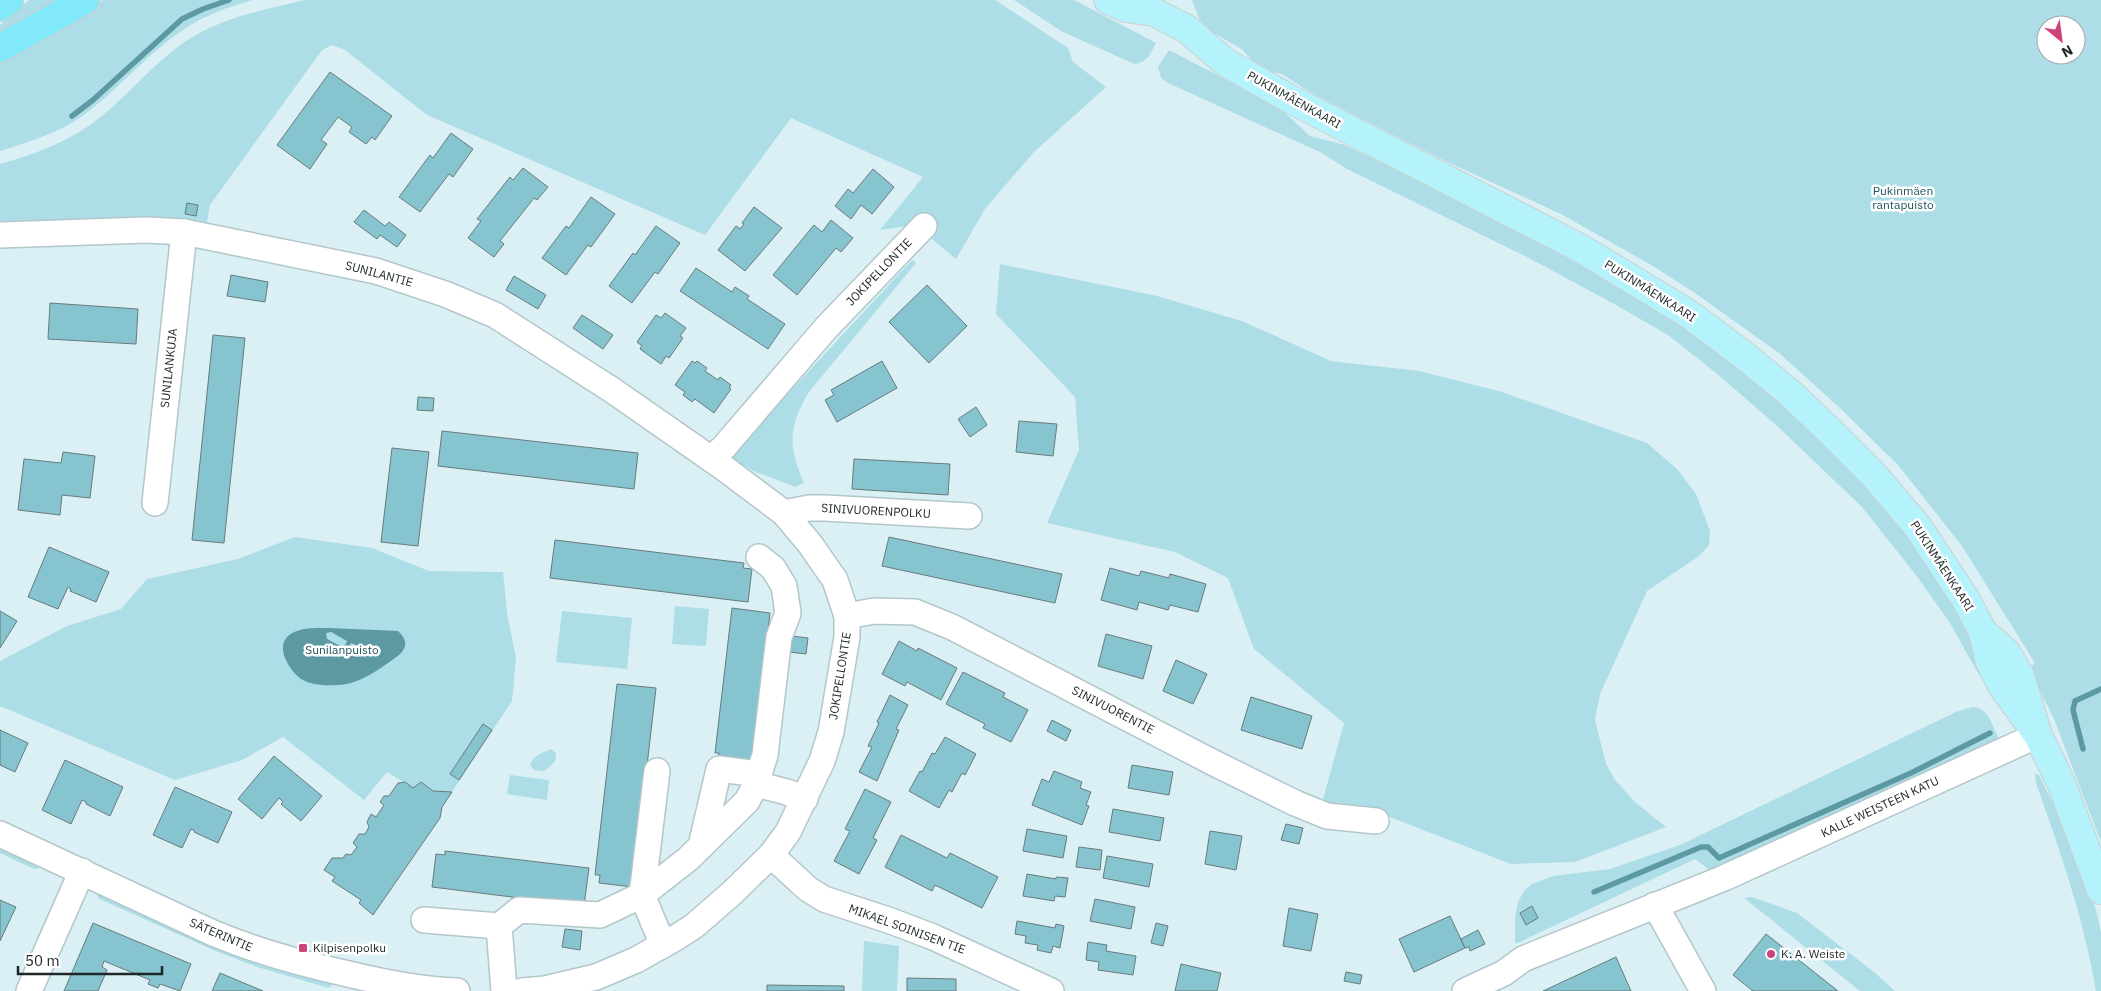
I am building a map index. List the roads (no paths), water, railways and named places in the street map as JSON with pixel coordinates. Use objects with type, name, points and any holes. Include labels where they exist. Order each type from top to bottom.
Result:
[{"type":"highway","points":[[0,7],[9,0]]},
{"type":"highway","points":[[0,48],[84,0]]},
{"type":"main road","name":"PUKINMÄENKAARI","points":[[1117,4],[1154,12],[1187,29],[1226,62],[1366,139],[1507,209],[1582,249],[1689,314],[1745,356],[1791,394],[1873,474],[1918,527],[1966,600],[1984,632],[2006,652],[2020,676],[2038,734],[2065,793],[2101,890]]},
{"type":"street","name":"JOKIPELLONTIE","points":[[599,986],[694,926],[770,855],[788,832],[822,761],[831,732],[847,637],[847,616],[835,580],[810,544],[784,513],[711,459],[724,447],[826,328],[924,226]]},
{"type":"street","name":"SUNILANTIE","points":[[0,235],[147,230],[184,232],[376,271],[451,296],[495,316],[612,390],[711,459]]},
{"type":"street","name":"SUNILANKUJA","points":[[155,503],[184,232]]},
{"type":"street","name":"SINIVUORENPOLKU","points":[[784,513],[809,508],[825,508],[969,516]]},
{"type":"street","points":[[424,920],[499,926],[519,910],[600,915],[642,894],[688,858],[747,801],[758,779],[765,756],[779,638],[788,613],[784,586],[773,568],[759,556]]},
{"type":"street","name":"SINIVUORENTIE","points":[[847,616],[874,611],[915,612],[952,627],[1295,803],[1327,816],[1376,821]]},
{"type":"street","name":"KALLE WEISTEEN KATU","points":[[1507,982],[1523,960],[1721,879],[2038,734]]},
{"type":"street","points":[[701,846],[719,769],[758,779],[805,799]]},
{"type":"street","points":[[657,771],[642,894],[663,946]]},
{"type":"street","name":"SÄTERINTIE","points":[[0,834],[213,933],[271,955],[368,979],[438,990],[457,991]]},
{"type":"street","name":"MIKAEL SOINISEN TIE","points":[[770,855],[808,889],[824,899],[891,920],[947,943],[1051,991]]},
{"type":"street","points":[[29,991],[82,871]]},
{"type":"street","points":[[1655,906],[1703,991]]},
{"type":"street","points":[[499,926],[504,991]]},
{"type":"street","points":[[1465,991],[1507,982]]},
{"type":"street","points":[[522,991],[599,986]]},
{"type":"waterway","points":[[72,116],[93,100],[182,19],[229,0]]},
{"type":"waterway","points":[[2083,749],[2073,710],[2075,701],[2101,689]]},
{"type":"waterway","points":[[1594,892],[1701,847],[1708,847],[1719,858],[1911,773],[1990,733]]},
{"type":"place","name":"Kilpisenpolku","points":[[303,948]]},
{"type":"place","name":"K. A. Weiste","points":[[1771,954]]},
{"type":"park label","name":"Pukinmäen rantapuisto","points":[[1903,198]]},
{"type":"park label","name":"Sunilanpuisto","points":[[342,650]]}]
